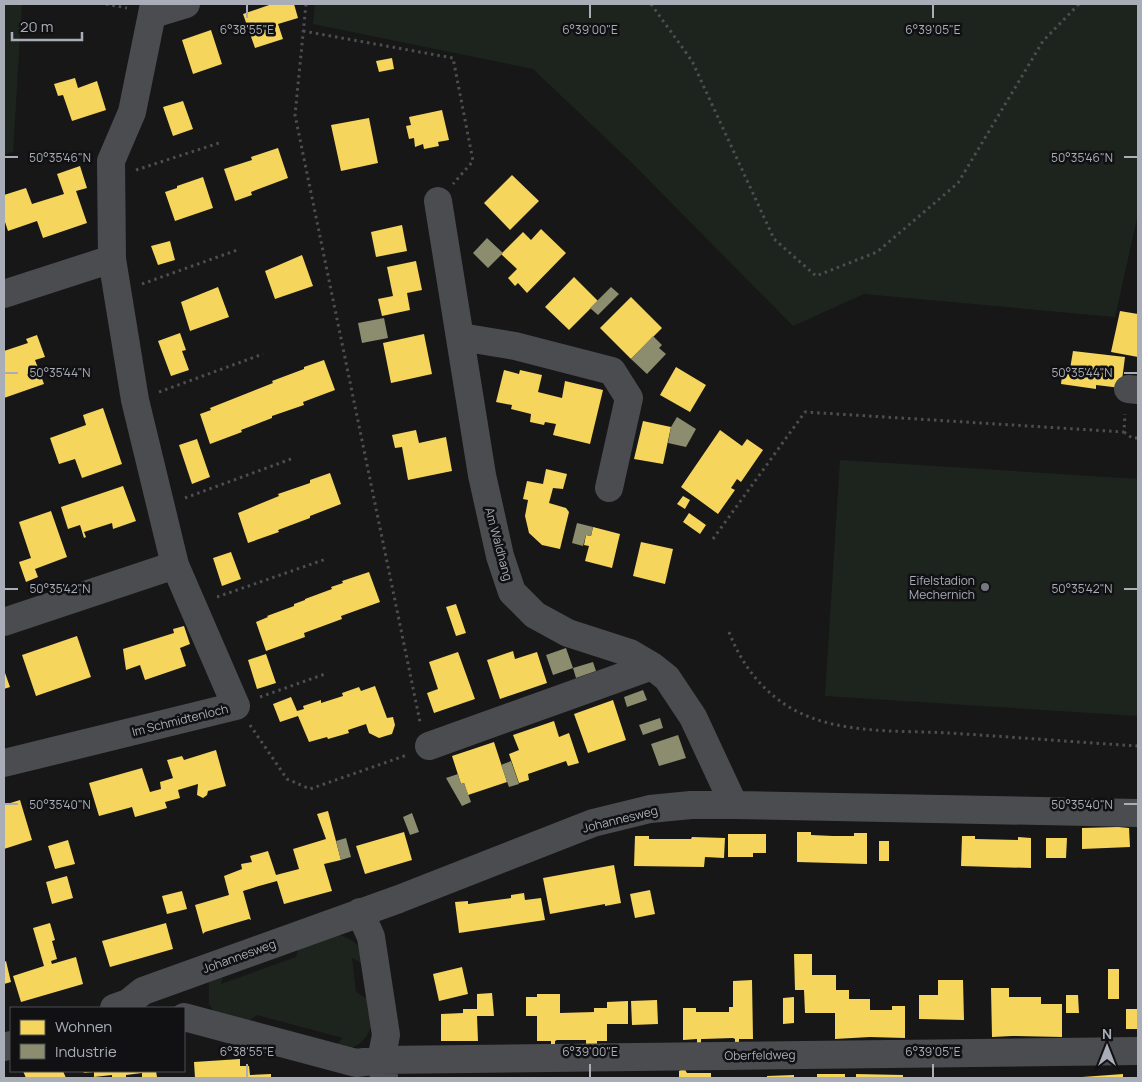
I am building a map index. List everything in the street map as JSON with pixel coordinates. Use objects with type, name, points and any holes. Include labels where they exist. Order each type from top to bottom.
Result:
[{"type":"street","name":"Im Schmidtenloch","points":[[4,764],[236,706],[175,565],[134,400],[112,259],[111,160],[132,112],[154,9],[186,4]]},
{"type":"street","name":"Am Waldhang","points":[[438,201],[482,475],[500,556],[512,592],[535,615],[568,633],[630,653],[652,666],[667,678],[693,717],[734,805]]},
{"type":"street","points":[[4,294],[112,259]]},
{"type":"street","points":[[461,337],[515,346],[612,371],[630,398],[609,488]]},
{"type":"street","points":[[4,622],[175,565]]},
{"type":"street","points":[[427,746],[652,666]]},
{"type":"street","name":"Johannesweg","points":[[131,1006],[144,991],[399,899],[593,823],[650,809],[692,805],[734,805],[1138,813]]},
{"type":"street","points":[[360,912],[371,937],[386,1035],[383,1069]]},
{"type":"street","name":"Johannesweg","points":[[180,1007],[175,998],[178,988],[188,975]]},
{"type":"street","name":"Johannesweg","points":[[185,1015],[383,1069]]},
{"type":"street","name":"Oberfeldweg","points":[[383,1069],[1138,1051]]},
{"type":"path","points":[[306,4],[295,115],[427,746],[310,789],[286,779],[236,706],[325,674]]},
{"type":"path","points":[[651,4],[692,61],[774,239],[816,276],[876,252],[958,183],[1043,41],[1079,4]]},
{"type":"path","points":[[303,31],[453,58],[473,161],[438,201]]},
{"type":"path","points":[[112,178],[222,142]]},
{"type":"path","points":[[118,292],[240,249]]},
{"type":"path","points":[[134,400],[263,354]]},
{"type":"path","points":[[713,539],[805,412],[1124,430],[1132,438],[1138,438]]},
{"type":"path","points":[[161,506],[291,460]]},
{"type":"path","points":[[193,606],[326,559]]},
{"type":"path","points":[[729,632],[736,650],[750,674],[765,689],[789,707],[827,723],[883,730],[1138,746]]},
{"type":"shaded area","points":[[4,4],[22,4],[13,152],[4,154]]},
{"type":"shaded area","points":[[315,4],[1138,4],[1138,214],[1115,317],[864,294],[793,326],[631,162],[533,69],[313,24]]},
{"type":"shaded area","name":"Eifelstadion Mechernich","points":[[840,460],[1138,479],[1138,716],[825,696]]},
{"type":"shaded area","points":[[330,933],[352,940],[360,948],[371,968],[352,958],[356,992],[373,1003],[373,1023],[366,1037],[359,1044],[350,1049],[331,1050],[343,1038],[257,1015],[241,1026],[214,1012],[209,1004],[209,982],[214,975],[226,966],[221,984],[296,957],[301,938]]},
{"type":"building: Wohnen","points":[[272,4],[294,4],[298,18],[278,24],[283,39],[255,48],[243,14]]},
{"type":"building: Wohnen","points":[[211,30],[222,64],[193,74],[182,40]]},
{"type":"building: Wohnen","points":[[392,58],[394,69],[379,72],[376,61]]},
{"type":"building: Wohnen","points":[[75,78],[78,88],[97,81],[106,110],[72,121],[63,95],[58,96],[54,84]]},
{"type":"building: Wohnen","points":[[183,101],[193,129],[173,136],[163,107]]},
{"type":"building: Wohnen","points":[[442,110],[449,140],[438,142],[439,146],[424,149],[423,144],[415,147],[414,138],[409,139],[406,126],[411,125],[409,117]]},
{"type":"building: Wohnen","points":[[369,118],[378,163],[341,171],[331,125]]},
{"type":"building: Wohnen","points":[[278,148],[288,178],[251,192],[252,195],[235,201],[224,169],[252,160],[251,157]]},
{"type":"building: Wohnen","points":[[80,166],[87,188],[76,191],[87,223],[43,238],[37,221],[8,231],[4,219],[4,195],[26,188],[32,204],[64,194],[57,174]]},
{"type":"building: Wohnen","points":[[512,175],[539,201],[510,230],[484,203]]},
{"type":"building: Wohnen","points":[[203,177],[213,208],[175,221],[165,192]]},
{"type":"building: Wohnen","points":[[402,225],[407,251],[376,257],[371,232]]},
{"type":"building: Wohnen","points":[[541,229],[566,253],[527,293],[518,283],[515,286],[508,278],[517,269],[501,254],[523,232],[531,240]]},
{"type":"building: Wohnen","points":[[170,241],[175,260],[158,265],[151,246]]},
{"type":"building: Wohnen","points":[[302,255],[313,286],[275,299],[265,271]]},
{"type":"building: Wohnen","points":[[416,261],[422,290],[407,293],[410,310],[382,316],[378,299],[393,296],[387,267]]},
{"type":"building: Wohnen","points":[[574,277],[598,301],[569,330],[545,307]]},
{"type":"building: Wohnen","points":[[218,287],[229,317],[190,331],[181,302]]},
{"type":"building: Wohnen","points":[[631,297],[662,328],[631,359],[600,328]]},
{"type":"building: Wohnen","points":[[1120,311],[1138,314],[1138,357],[1111,352]]},
{"type":"building: Wohnen","points":[[180,333],[186,350],[182,351],[189,370],[171,376],[158,341]]},
{"type":"building: Wohnen","points":[[424,334],[432,374],[391,383],[383,343]]},
{"type":"building: Wohnen","points":[[37,335],[45,357],[35,360],[44,384],[4,398],[4,351],[28,343],[26,339]]},
{"type":"building: Wohnen","points":[[1073,351],[1125,357],[1121,388],[1096,385],[1096,389],[1061,384],[1063,369],[1070,369]]},
{"type":"building: Wohnen","points":[[324,360],[335,390],[303,402],[304,405],[272,416],[272,418],[241,430],[242,432],[210,444],[200,414],[211,410],[210,408],[273,383],[272,381],[304,369],[304,367]]},
{"type":"building: Wohnen","points":[[676,367],[706,385],[690,412],[660,395]]},
{"type":"building: Wohnen","points":[[504,370],[519,374],[520,370],[542,375],[538,392],[562,398],[565,381],[603,390],[590,444],[553,435],[556,424],[545,422],[544,425],[530,422],[531,414],[511,409],[512,405],[496,402]]},
{"type":"building: Wohnen","points":[[103,408],[122,464],[82,478],[75,459],[59,464],[50,438],[86,425],[83,415]]},
{"type":"building: Wohnen","points":[[643,421],[671,427],[663,464],[634,459]]},
{"type":"building: Wohnen","points":[[416,430],[419,443],[446,437],[452,471],[408,480],[402,447],[395,448],[392,435]]},
{"type":"building: Wohnen","points":[[720,430],[742,446],[747,439],[763,450],[741,482],[737,479],[731,488],[735,490],[718,514],[681,487]]},
{"type":"building: Wohnen","points":[[197,439],[210,477],[192,484],[179,445]]},
{"type":"building: Wohnen","points":[[546,469],[567,474],[563,489],[553,488],[549,503],[566,508],[569,512],[560,549],[542,545],[529,533],[525,516],[528,500],[523,499],[527,481],[543,484]]},
{"type":"building: Wohnen","points":[[330,473],[341,504],[278,530],[279,532],[248,543],[238,513],[279,496],[278,494],[310,483],[310,480]]},
{"type":"building: Wohnen","points":[[123,486],[136,521],[113,529],[112,523],[84,532],[86,537],[84,538],[80,525],[68,529],[61,507]]},
{"type":"building: Wohnen","points":[[683,496],[690,500],[685,509],[677,504]]},
{"type":"building: Wohnen","points":[[51,511],[67,557],[35,569],[38,577],[26,582],[19,562],[31,558],[19,522]]},
{"type":"building: Wohnen","points":[[689,513],[706,525],[700,534],[683,522]]},
{"type":"building: Wohnen","points":[[593,527],[620,534],[612,568],[585,561],[589,546],[584,545],[586,535],[591,536]]},
{"type":"building: Wohnen","points":[[641,542],[673,549],[665,584],[633,576]]},
{"type":"building: Wohnen","points":[[231,552],[241,579],[222,586],[213,558]]},
{"type":"building: Wohnen","points":[[369,572],[380,602],[341,616],[342,619],[304,633],[305,637],[266,651],[256,622],[294,606],[294,604],[305,599],[332,589],[331,587],[343,583],[342,581]]},
{"type":"building: Wohnen","points":[[456,604],[466,633],[456,636],[446,607]]},
{"type":"building: Wohnen","points":[[184,626],[190,644],[180,648],[186,666],[145,680],[140,665],[126,670],[123,649],[174,633],[173,629]]},
{"type":"building: Wohnen","points":[[77,636],[91,677],[36,696],[22,655]]},
{"type":"building: Wohnen","points":[[513,651],[515,659],[537,652],[547,683],[500,699],[487,660]]},
{"type":"building: Wohnen","points":[[458,652],[475,699],[434,713],[427,693],[438,689],[429,662]]},
{"type":"building: Wohnen","points":[[266,654],[276,683],[257,689],[248,660]]},
{"type":"building: Wohnen","points":[[4,670],[10,687],[4,689]]},
{"type":"building: Wohnen","points":[[375,686],[387,718],[393,717],[395,725],[392,734],[379,738],[369,733],[366,724],[348,730],[349,733],[309,742],[298,716],[280,722],[273,704],[291,697],[297,711],[304,709],[303,706],[321,700],[321,703],[343,696],[342,693],[359,687],[361,691]]},
{"type":"building: Wohnen","points":[[613,700],[626,740],[588,753],[574,714]]},
{"type":"building: Wohnen","points":[[554,721],[559,737],[569,733],[579,763],[568,766],[566,761],[528,774],[529,780],[519,783],[509,754],[519,750],[513,735]]},
{"type":"building: Wohnen","points":[[494,742],[507,782],[468,795],[464,783],[461,784],[452,756]]},
{"type":"building: Wohnen","points":[[216,750],[226,786],[208,791],[207,795],[203,798],[197,795],[198,784],[178,790],[180,798],[165,802],[167,808],[135,817],[132,807],[99,816],[89,783],[142,768],[150,792],[161,789],[160,782],[173,778],[167,760],[182,756],[184,760]]},
{"type":"building: Wohnen","points":[[20,800],[32,840],[4,849],[4,805]]},
{"type":"building: Wohnen","points":[[328,811],[341,860],[324,864],[332,891],[284,904],[277,881],[243,891],[251,920],[249,919],[203,934],[195,905],[229,895],[224,876],[242,869],[241,864],[252,862],[250,856],[268,851],[276,875],[299,869],[293,849],[326,839],[317,814]]},
{"type":"building: Wohnen","points":[[1082,828],[1129,828],[1130,847],[1082,849]]},
{"type":"building: Wohnen","points":[[404,832],[412,860],[365,874],[356,846]]},
{"type":"building: Wohnen","points":[[797,832],[811,832],[811,835],[833,836],[854,836],[854,833],[867,833],[867,864],[797,862]]},
{"type":"building: Wohnen","points":[[728,834],[766,834],[766,853],[753,853],[753,857],[728,857]]},
{"type":"building: Wohnen","points":[[635,836],[649,836],[649,839],[725,838],[724,858],[705,857],[704,867],[634,866]]},
{"type":"building: Wohnen","points":[[962,836],[975,836],[975,839],[1018,840],[1018,837],[1031,838],[1031,868],[961,866]]},
{"type":"building: Wohnen","points":[[1046,838],[1067,838],[1066,858],[1046,858]]},
{"type":"building: Wohnen","points":[[68,840],[75,864],[55,869],[48,846]]},
{"type":"building: Wohnen","points":[[879,841],[889,841],[889,861],[879,861]]},
{"type":"building: Wohnen","points":[[614,865],[621,903],[550,914],[543,878]]},
{"type":"building: Wohnen","points":[[67,876],[73,898],[52,904],[46,882]]},
{"type":"building: Wohnen","points":[[650,890],[655,914],[635,918],[630,894]]},
{"type":"building: Wohnen","points":[[182,891],[187,909],[167,914],[162,896]]},
{"type":"building: Wohnen","points":[[524,893],[525,900],[541,898],[545,920],[459,933],[455,902],[468,901],[468,904],[511,898],[511,895]]},
{"type":"building: Wohnen","points":[[50,923],[55,940],[52,941],[57,959],[51,961],[52,964],[76,957],[83,984],[21,1002],[13,976],[44,966],[33,928]]},
{"type":"building: Wohnen","points":[[166,923],[173,949],[110,967],[102,941]]},
{"type":"building: Wohnen","points":[[794,954],[812,954],[812,975],[836,975],[836,990],[849,990],[849,999],[870,999],[870,1010],[892,1010],[892,1006],[905,1006],[905,1038],[835,1039],[835,1013],[805,1013],[804,990],[795,990]]},
{"type":"building: Wohnen","points":[[6,961],[11,982],[4,984],[4,962]]},
{"type":"building: Wohnen","points":[[462,967],[468,994],[439,1001],[433,974]]},
{"type":"building: Wohnen","points":[[1108,969],[1119,969],[1119,999],[1108,999]]},
{"type":"building: Wohnen","points":[[752,980],[753,1039],[739,1039],[739,1042],[735,1042],[733,1038],[701,1039],[701,1043],[697,1043],[697,1039],[683,1040],[683,1008],[696,1008],[696,1012],[729,1012],[729,1007],[733,1007],[733,981]]},
{"type":"building: Wohnen","points":[[938,980],[963,980],[964,1020],[919,1019],[919,995],[938,995]]},
{"type":"building: Wohnen","points":[[991,988],[1009,988],[1009,997],[1041,997],[1041,1004],[1062,1004],[1062,1037],[992,1037]]},
{"type":"building: Wohnen","points":[[492,993],[494,1016],[477,1016],[478,1041],[441,1041],[441,1014],[463,1013],[463,1009],[477,1009],[477,994]]},
{"type":"building: Wohnen","points":[[537,994],[560,994],[560,1013],[594,1012],[594,1008],[607,1008],[607,1002],[628,1001],[628,1024],[607,1024],[607,1041],[597,1041],[597,1044],[586,1044],[586,1040],[557,1040],[555,1045],[551,1045],[551,1041],[537,1041],[537,1016],[526,1016],[526,997],[537,997]]},
{"type":"building: Wohnen","points":[[1066,995],[1078,995],[1079,1013],[1066,1013]]},
{"type":"building: Wohnen","points":[[794,997],[794,1023],[783,1024],[783,998]]},
{"type":"building: Wohnen","points":[[657,1000],[658,1024],[632,1025],[631,1001]]},
{"type":"building: Wohnen","points":[[1126,1009],[1138,1009],[1138,1029],[1126,1029]]},
{"type":"building: Wohnen","points":[[240,1059],[240,1066],[249,1066],[250,1075],[271,1074],[271,1078],[195,1078],[194,1062]]},
{"type":"building: Wohnen","points":[[684,1068],[687,1073],[711,1073],[711,1078],[679,1078],[679,1071]]},
{"type":"building: Wohnen","points":[[23,1072],[63,1072],[66,1078],[26,1078]]},
{"type":"building: Wohnen","points":[[94,1072],[156,1072],[157,1077],[142,1078],[142,1073],[126,1075],[126,1078],[112,1078],[112,1075],[94,1077]]},
{"type":"building: Wohnen","points":[[817,1074],[845,1074],[845,1078],[817,1078]]},
{"type":"building: Wohnen","points":[[856,1074],[903,1075],[903,1078],[856,1078]]},
{"type":"building: Wohnen","points":[[1123,1074],[1123,1078],[1082,1078],[1082,1077]]},
{"type":"building: Wohnen","points":[[794,1075],[794,1078],[767,1078],[767,1076]]},
{"type":"building: Industrie","points":[[487,238],[503,253],[488,268],[473,253]]},
{"type":"building: Industrie","points":[[611,287],[619,294],[598,315],[590,308]]},
{"type":"building: Industrie","points":[[384,318],[388,338],[362,343],[358,323]]},
{"type":"building: Industrie","points":[[653,336],[662,345],[659,348],[666,354],[647,374],[631,359]]},
{"type":"building: Industrie","points":[[677,417],[696,429],[686,447],[668,443],[671,427]]},
{"type":"building: Industrie","points":[[577,523],[593,527],[591,536],[586,535],[583,546],[572,543]]},
{"type":"building: Industrie","points":[[566,648],[573,668],[553,675],[546,655]]},
{"type":"building: Industrie","points":[[593,662],[596,671],[576,678],[573,668]]},
{"type":"building: Industrie","points":[[643,690],[647,700],[627,707],[624,697]]},
{"type":"building: Industrie","points":[[660,718],[663,728],[643,735],[639,725]]},
{"type":"building: Industrie","points":[[678,735],[686,758],[659,766],[651,744]]},
{"type":"building: Industrie","points":[[511,761],[519,784],[509,787],[501,765]]},
{"type":"building: Industrie","points":[[458,774],[461,784],[464,783],[471,802],[462,806],[446,778]]},
{"type":"building: Industrie","points":[[412,813],[419,832],[410,835],[403,817]]},
{"type":"building: Industrie","points":[[346,838],[351,857],[341,860],[336,841]]},
{"type":"place","name":"Eifelstadion Mechernich","points":[[985,587]]}]
